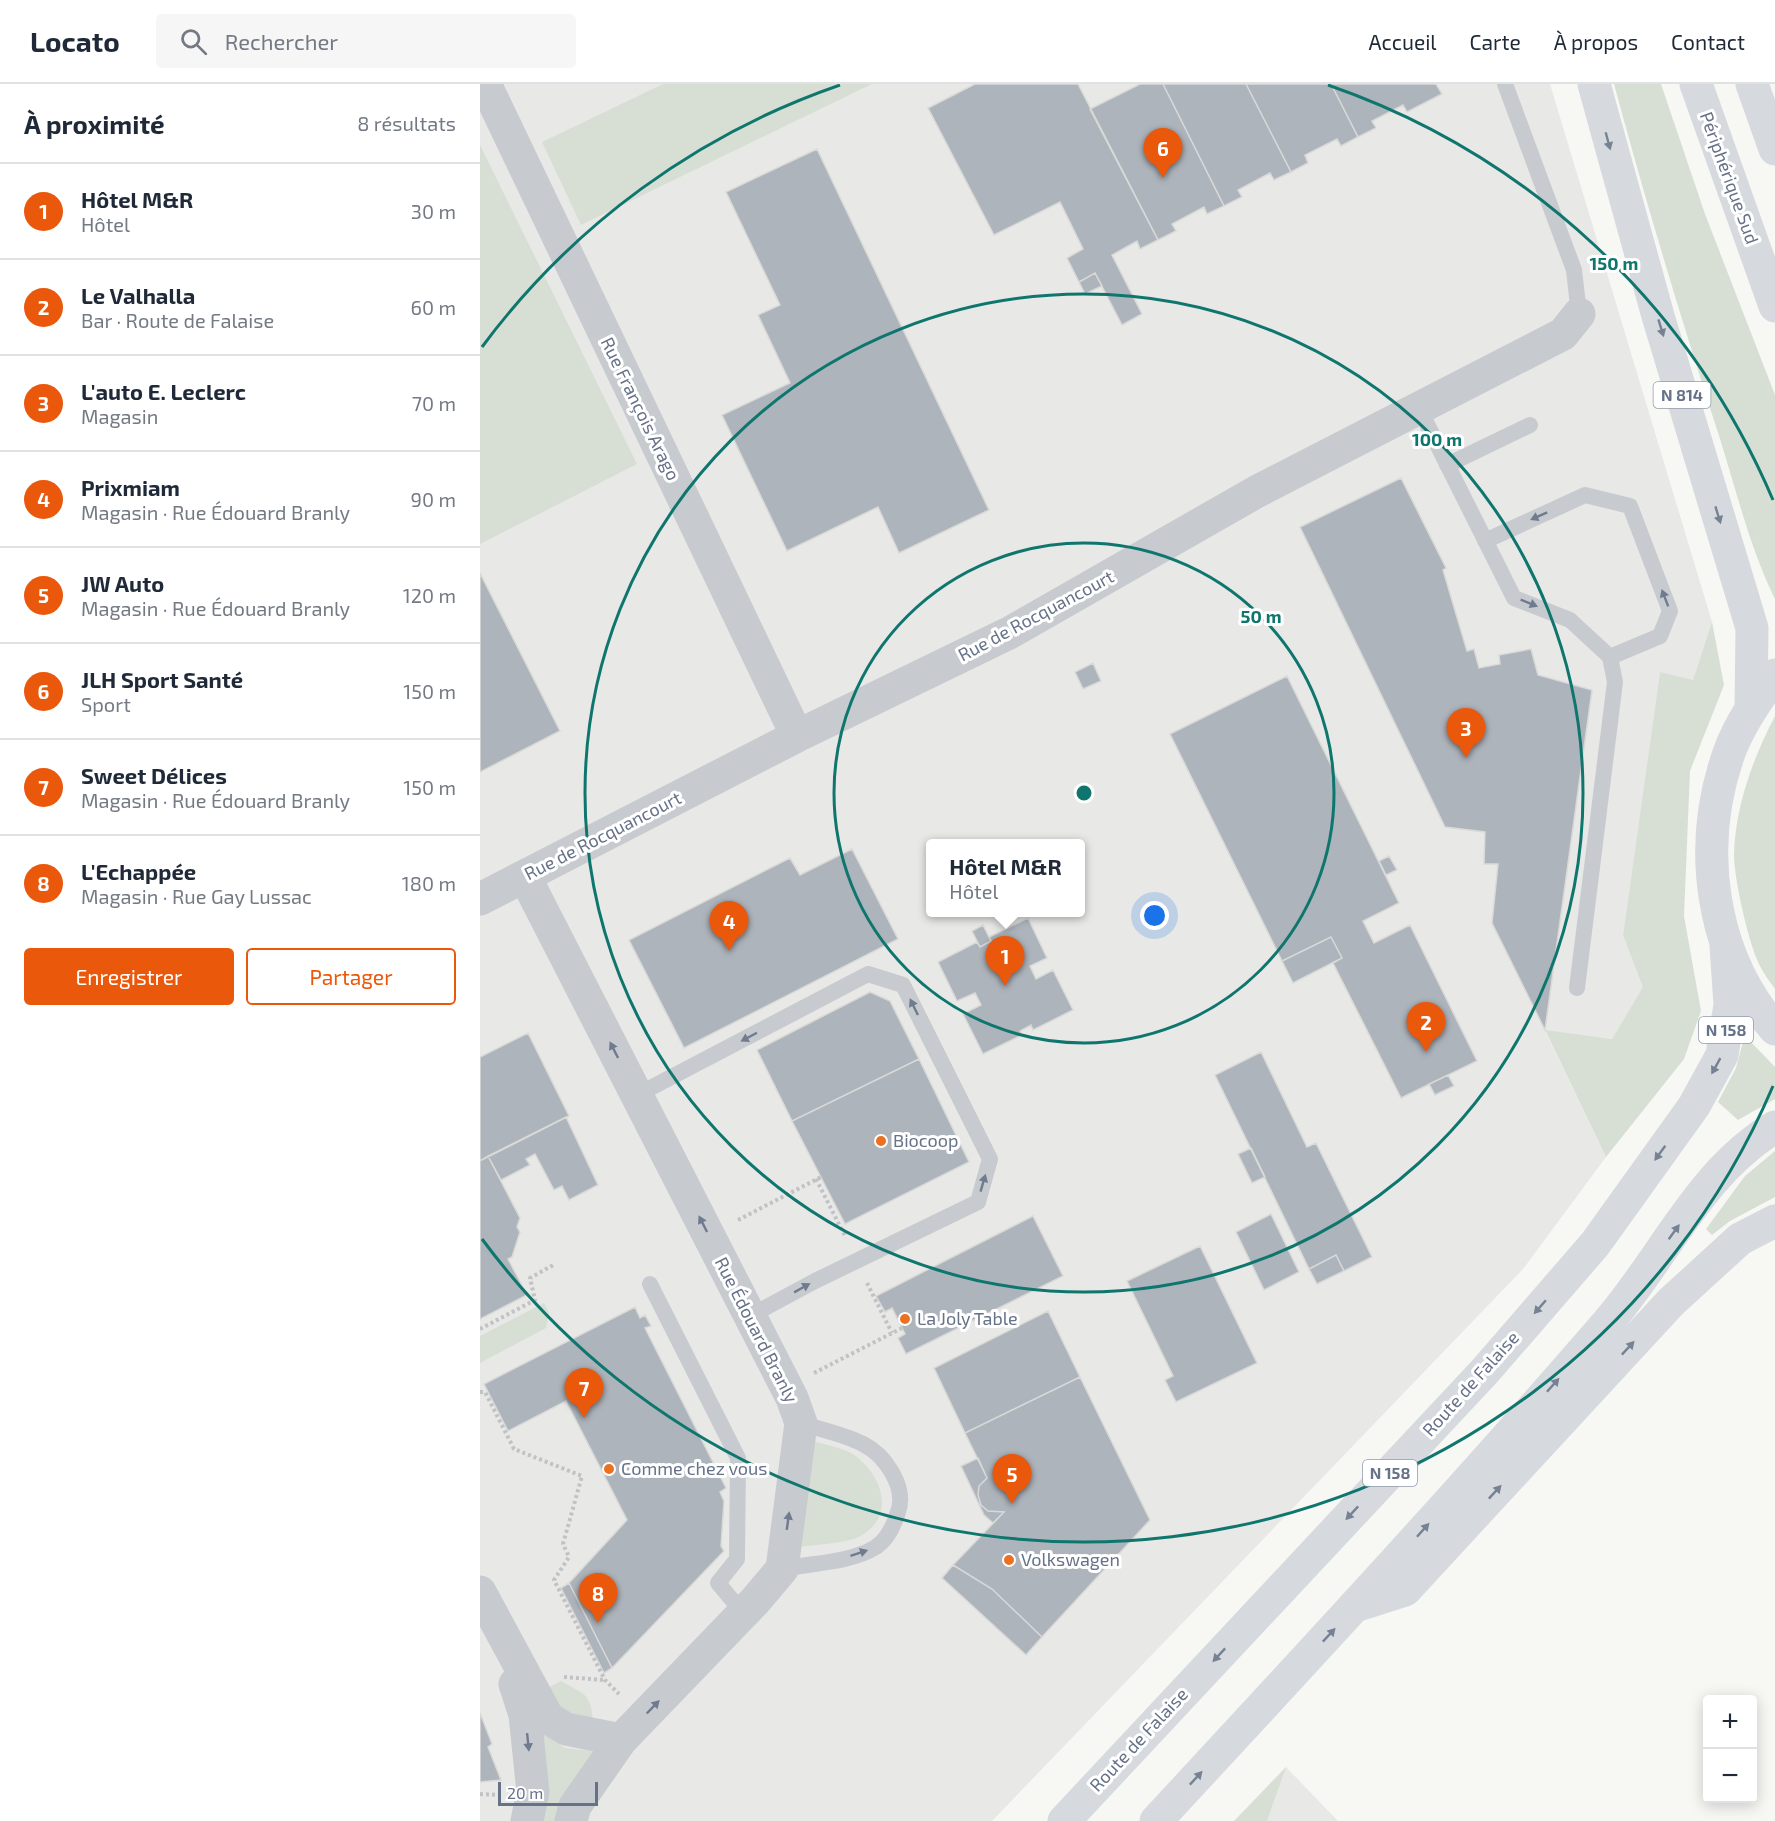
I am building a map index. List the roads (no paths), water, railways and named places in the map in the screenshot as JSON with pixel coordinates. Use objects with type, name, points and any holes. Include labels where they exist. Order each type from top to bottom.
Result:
[{"type":"highway","name":"N 814","points":[[1594,84],[1658,316],[1752,628],[1751,707]]},
{"type":"highway","name":"Périphérique Sud","points":[[1696,84],[1775,306]]},
{"type":"highway","points":[[1752,84],[1775,149]]},
{"type":"highway","points":[[1775,675],[1751,707],[1729,752],[1715,809],[1711,849],[1714,898],[1726,946],[1757,1008],[1775,1029]]},
{"type":"highway","name":"Route de Falaise","points":[[1064,1821],[1485,1371],[1595,1244],[1694,1106],[1722,1055],[1730,1005],[1726,946]]},
{"type":"highway","points":[[1156,1821],[1356,1606],[1611,1319],[1728,1162],[1775,1127]]},
{"type":"highway","points":[[1356,1606],[1405,1590],[1671,1302],[1740,1239],[1775,1221]]},
{"type":"street","name":"Rue François Arago","points":[[480,84],[489,92],[797,736]]},
{"type":"street","name":"Rue de Rocquancourt","points":[[480,899],[797,736],[1011,632],[1256,492],[1563,334],[1579,314]]},
{"type":"street","name":"Rue Édouard Branly","points":[[525,877],[792,1398],[801,1423],[782,1569]]},
{"type":"street","points":[[571,1821],[575,1806],[621,1740],[782,1569]]},
{"type":"street","points":[[480,1592],[548,1718],[566,1729],[621,1740]]},
{"type":"street","points":[[497,1625],[525,1715],[533,1792],[527,1821]]},
{"type":"lane","points":[[1505,84],[1574,270],[1579,314]]},
{"type":"lane","points":[[1419,408],[1514,598],[1570,620],[1610,657],[1615,682],[1577,988]]},
{"type":"lane","points":[[1448,465],[1530,425]]},
{"type":"lane","points":[[1485,541],[1585,495],[1630,506],[1670,611],[1660,636],[1610,657]]},
{"type":"lane","points":[[637,1095],[868,974],[903,985],[990,1159],[978,1202],[815,1281],[750,1316]]},
{"type":"lane","points":[[650,1284],[738,1458],[737,1560],[718,1582],[743,1613]]},
{"type":"lane","points":[[782,1569],[857,1555],[877,1546],[892,1529],[901,1505],[898,1486],[889,1466],[864,1444],[801,1423]]},
{"type":"place","name":"JLH Sport Santé","points":[[1163,178]]},
{"type":"place","name":"L'auto E. Leclerc","points":[[1466,758]]},
{"type":"place","name":"Prixmiam","points":[[729,951]]},
{"type":"place","name":"Hôtel M&R","points":[[1005,986]]},
{"type":"place","name":"Le Valhalla","points":[[1426,1052]]},
{"type":"place","name":"Biocoop","points":[[881,1141]]},
{"type":"place","name":"La Joly Table","points":[[905,1319]]},
{"type":"place","name":"Sweet Délices","points":[[584,1418]]},
{"type":"place","name":"Comme chez vous","points":[[609,1469]]},
{"type":"place","name":"JW Auto","points":[[1012,1504]]},
{"type":"place","name":"Volkswagen","points":[[1009,1560]]},
{"type":"place","name":"L'Echappée","points":[[598,1623]]}]
